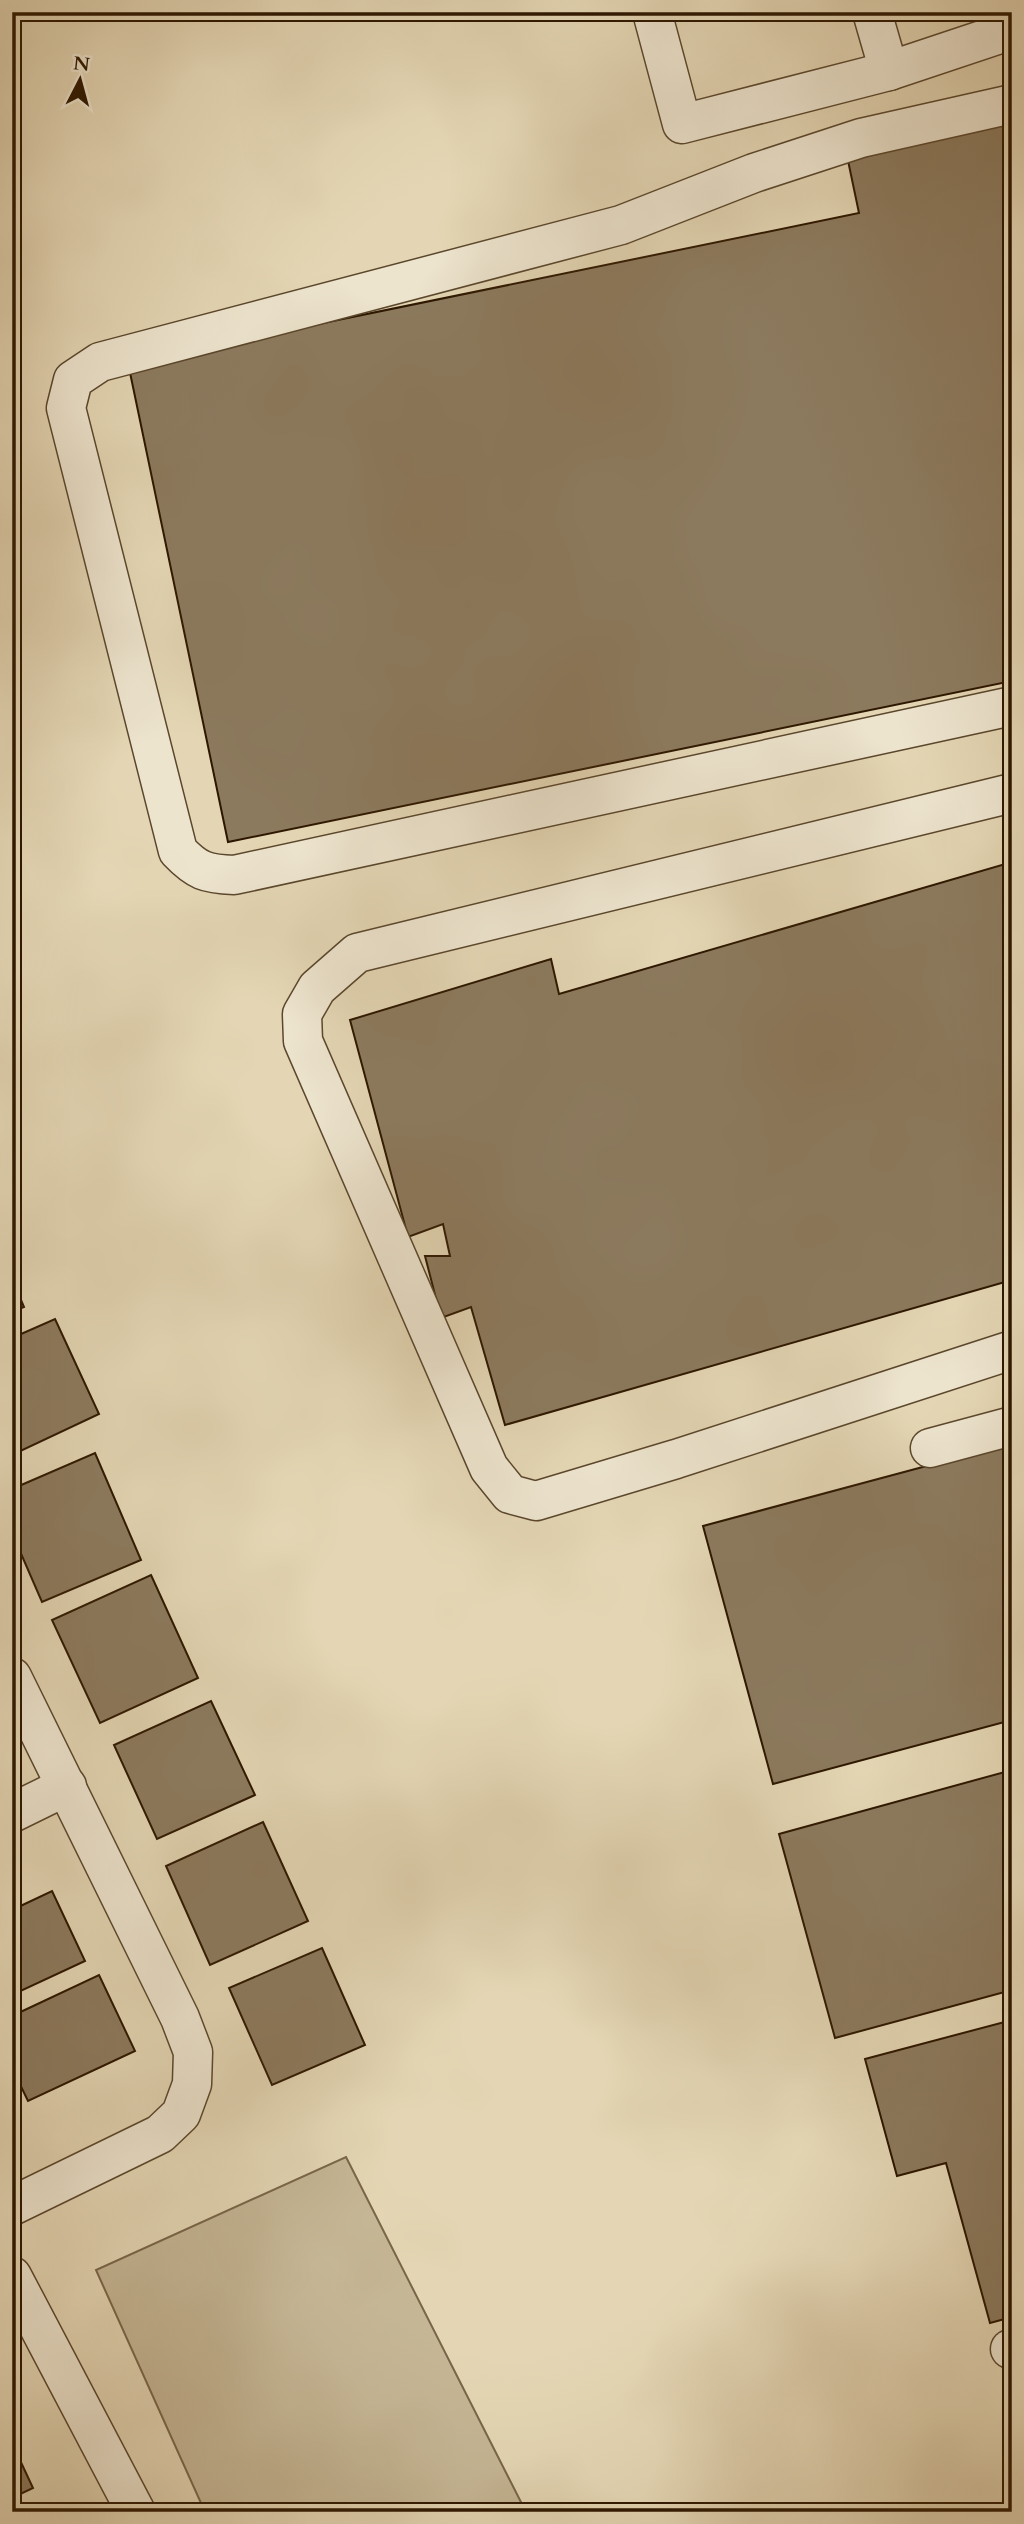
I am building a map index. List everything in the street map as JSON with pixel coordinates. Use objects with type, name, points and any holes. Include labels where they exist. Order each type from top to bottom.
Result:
[{"type":"street","points":[[652,12],[682,124],[889,71],[1012,30]]},
{"type":"street","points":[[872,12],[889,71]]},
{"type":"street","points":[[1012,104],[861,138],[754,173],[621,225],[100,362],[73,380],[66,408],[178,851],[191,864],[209,874],[234,875],[1012,706]]},
{"type":"street","points":[[1012,793],[357,953],[317,988],[302,1014],[303,1041],[489,1468],[510,1494],[536,1501],[676,1459],[1012,1350]]},
{"type":"street","points":[[930,1448],[1012,1426]]},
{"type":"street","points":[[12,1677],[180,2018],[193,2052],[192,2084],[181,2114],[160,2134],[12,2206]]},
{"type":"street","points":[[12,1814],[66,1786]]},
{"type":"street","points":[[12,2276],[136,2512]]},
{"type":"shaded area","points":[[346,2157],[526,2512],[205,2512],[96,2270]]},
{"type":"building","points":[[1012,117],[1012,681],[228,842],[128,363],[859,213],[846,151]]},
{"type":"building","points":[[1012,862],[1012,1280],[505,1425],[471,1307],[441,1318],[425,1256],[450,1256],[443,1224],[408,1237],[350,1020],[551,959],[559,994]]},
{"type":"building","points":[[12,1279],[24,1307],[12,1312]]},
{"type":"building","points":[[55,1319],[99,1414],[12,1455],[12,1338]]},
{"type":"building","points":[[1012,1443],[1012,1720],[773,1784],[703,1526]]},
{"type":"building","points":[[95,1453],[141,1560],[42,1602],[12,1533],[12,1489]]},
{"type":"building","points":[[151,1575],[198,1678],[100,1723],[52,1620]]},
{"type":"building","points":[[211,1701],[255,1795],[157,1839],[114,1745]]},
{"type":"building","points":[[1012,1770],[1012,1990],[835,2038],[779,1834]]},
{"type":"building","points":[[263,1822],[308,1921],[210,1965],[166,1866]]},
{"type":"building","points":[[52,1891],[85,1961],[12,1995],[12,1910]]},
{"type":"building","points":[[322,1948],[365,2045],[272,2085],[229,1988]]},
{"type":"building","points":[[99,1975],[135,2051],[28,2101],[12,2068],[12,2016]]},
{"type":"building","points":[[1012,2020],[1012,2317],[990,2323],[946,2163],[897,2176],[865,2059]]},
{"type":"building","points":[[12,2443],[33,2488],[12,2498]]}]
